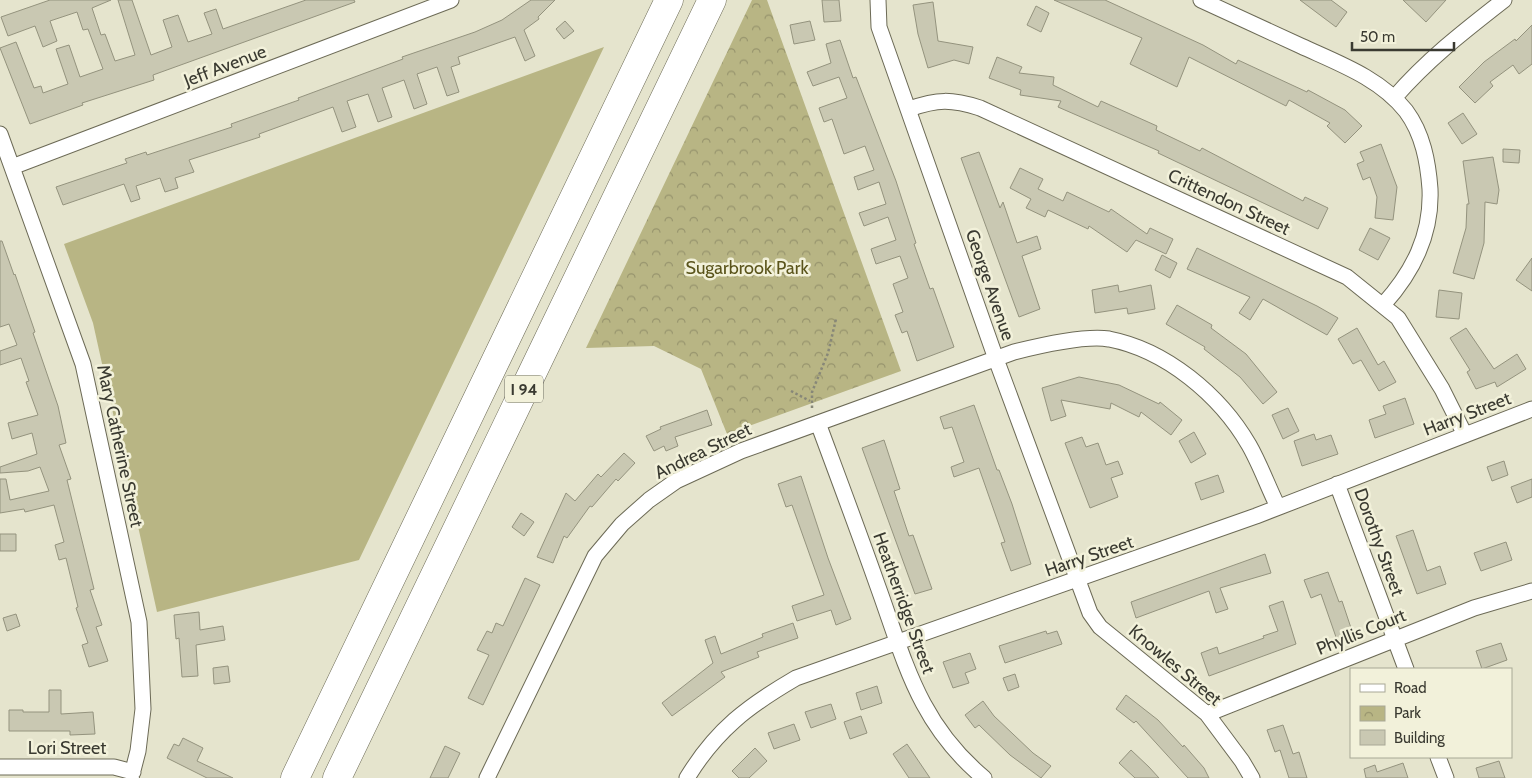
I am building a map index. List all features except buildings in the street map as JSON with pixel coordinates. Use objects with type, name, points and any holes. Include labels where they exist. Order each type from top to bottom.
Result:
[{"type":"highway","name":"I 94","points":[[295,778],[669,0]]},
{"type":"highway","name":"I 94","points":[[337,778],[712,0]]},
{"type":"street","name":"Jeff Avenue","points":[[12,167],[451,0]]},
{"type":"street","name":"George Avenue","points":[[878,0],[879,27],[996,359],[1078,580]]},
{"type":"street","points":[[1201,0],[1352,70],[1383,87],[1406,112],[1419,133],[1428,164],[1430,198],[1426,234],[1414,265],[1383,305]]},
{"type":"street","points":[[1394,98],[1431,58],[1504,0]]},
{"type":"street","name":"Crittendon Street","points":[[909,108],[926,103],[954,100],[980,108],[1347,277],[1398,318],[1442,389],[1465,435]]},
{"type":"street","name":"Mary Catherine Street","points":[[0,134],[83,364],[139,622],[143,709],[132,775]]},
{"type":"street","name":"Andrea Street","points":[[487,778],[595,556],[622,524],[649,500],[676,481],[741,451],[996,359],[1047,344],[1108,339],[1143,350],[1163,360],[1202,387],[1222,408],[1249,444],[1278,507]]},
{"type":"street","name":"Harry Street","points":[[687,778],[702,754],[726,726],[764,697],[796,678],[1078,580],[1278,507],[1532,409]]},
{"type":"street","name":"Heatherridge Street","points":[[818,423],[897,642],[924,709],[940,733],[967,764],[984,778]]},
{"type":"street","name":"Dorothy Street","points":[[1337,484],[1406,668]]},
{"type":"street","name":"Knowles Street","points":[[1078,580],[1090,613],[1100,627],[1207,714],[1242,761],[1252,778]]},
{"type":"street","name":"Phyllis Court","points":[[1207,714],[1474,608],[1532,591]]},
{"type":"street","points":[[1438,758],[1446,778]]},
{"type":"street","name":"Lori Street","points":[[0,766],[114,767],[132,775]]},
{"type":"path","points":[[812,408],[810,401],[820,369],[828,352],[836,319]]},
{"type":"path","points":[[791,391],[810,401]]},
{"type":"green space","name":"Sugarbrook Park","points":[[752,0],[767,0],[901,371],[727,434],[701,369],[654,346],[586,348]]},
{"type":"green space","points":[[604,47],[359,560],[157,612],[93,323],[64,244]]}]
